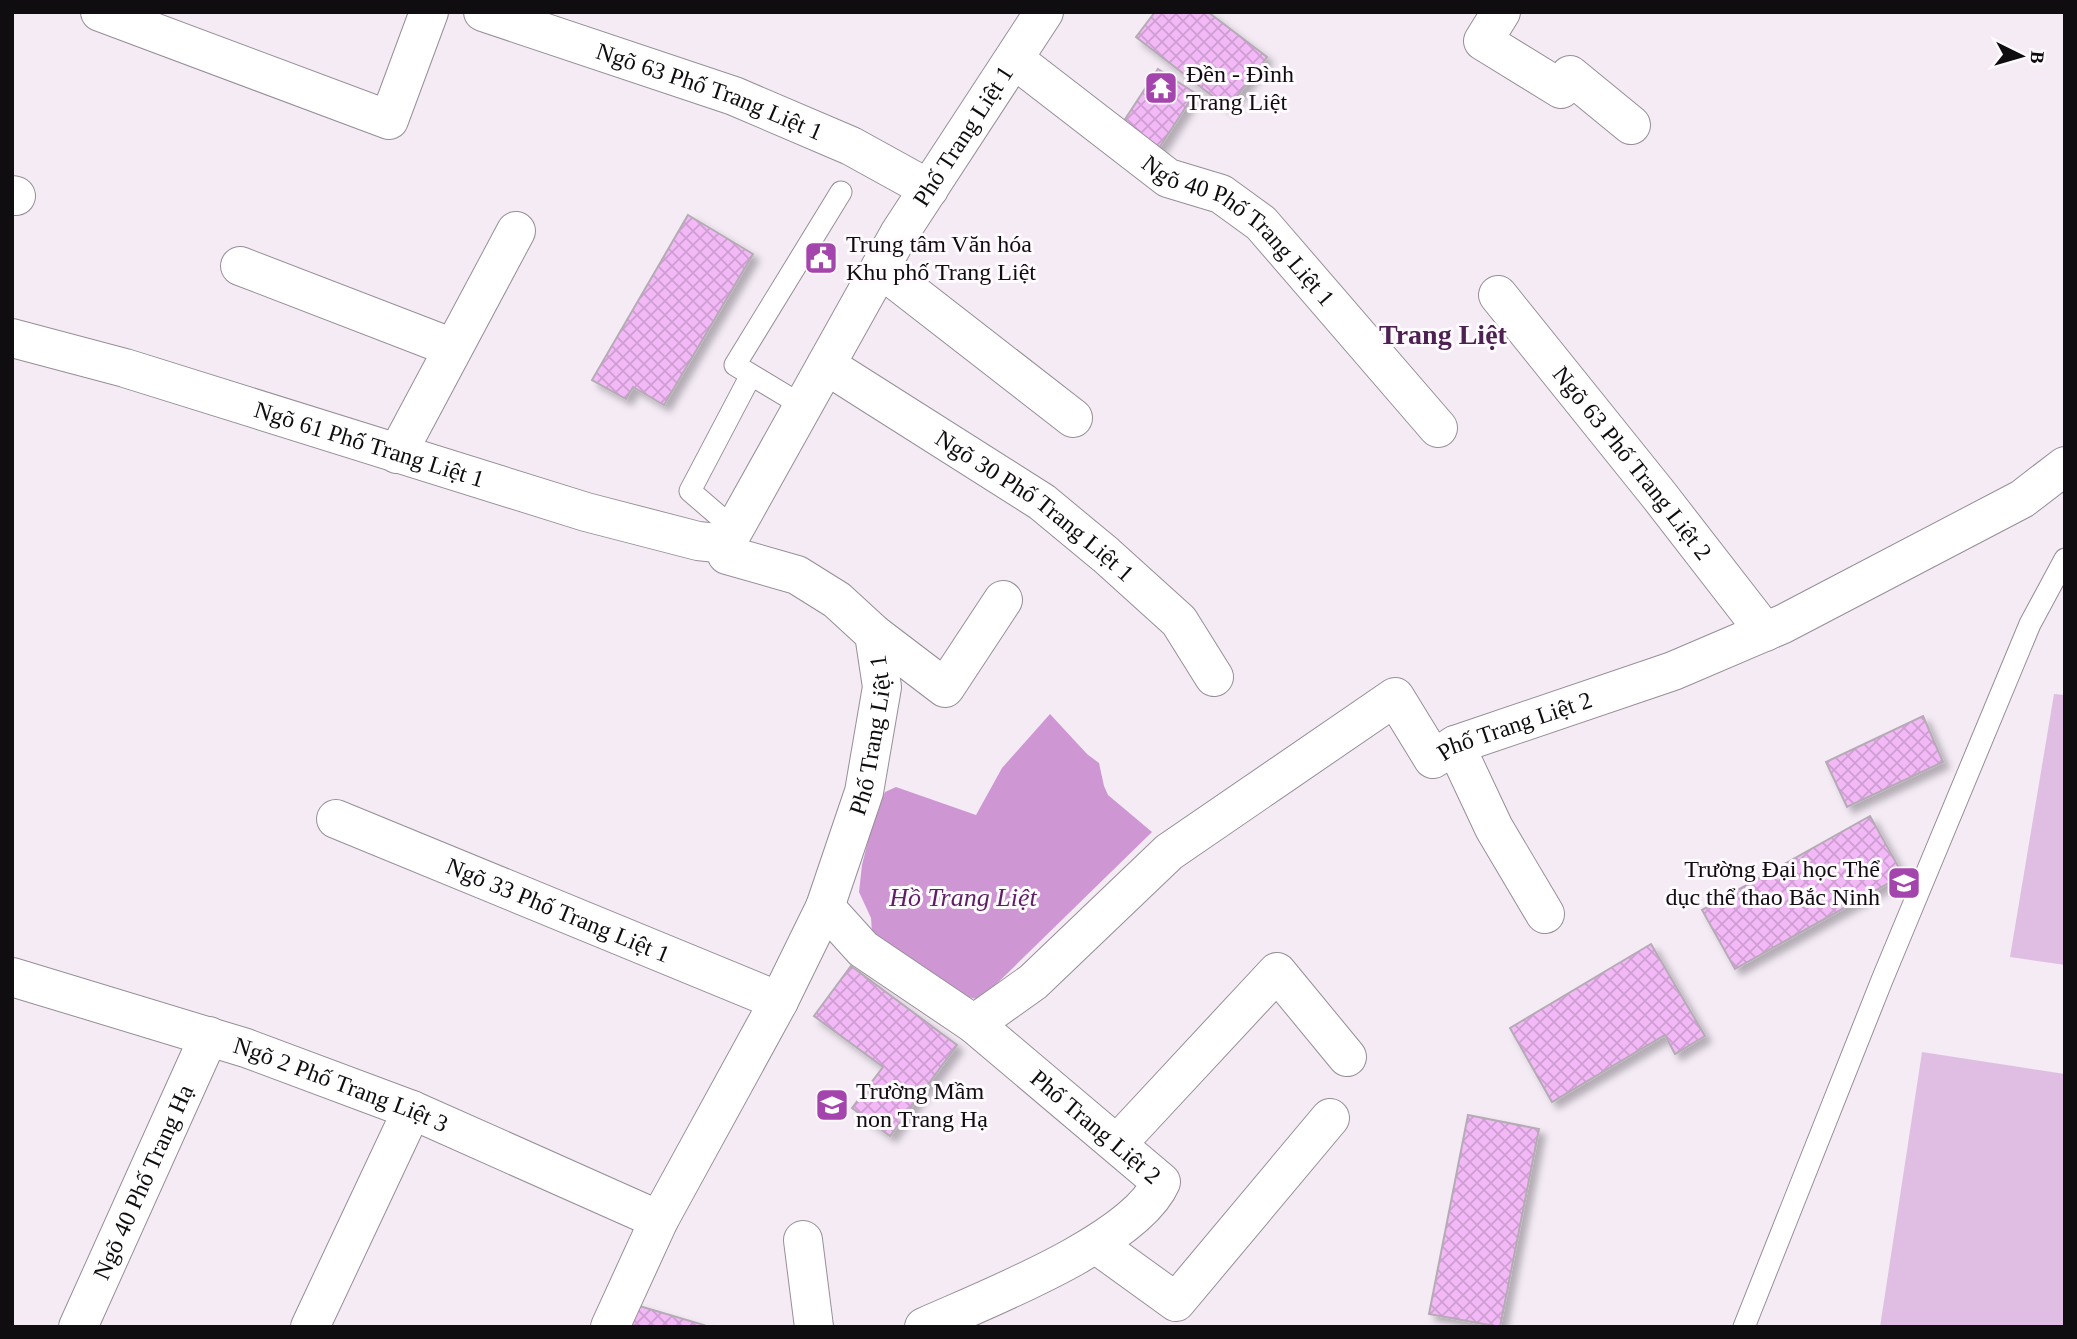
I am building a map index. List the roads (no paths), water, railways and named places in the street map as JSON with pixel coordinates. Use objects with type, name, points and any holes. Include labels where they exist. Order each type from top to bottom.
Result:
[{"type":"street","points":[[100,12],[389,120],[429,12]]},
{"type":"street","name":"Ngõ 63 Phố Trang Liệt 1","points":[[483,12],[734,96],[851,146],[929,189]]},
{"type":"street","name":"Phố Trang Liệt 1","points":[[610,1327],[659,1220],[779,1001],[825,907],[864,792],[882,687],[874,634],[837,600],[797,575],[727,555],[730,536],[880,268],[1044,12]]},
{"type":"street","points":[[1500,12],[1483,41],[1561,89],[1570,75],[1631,125]]},
{"type":"street","name":"Ngõ 40 Phố Trang Liệt 1","points":[[1014,59],[1168,178],[1221,194],[1261,223],[1438,428]]},
{"type":"street","points":[[397,454],[516,231]]},
{"type":"street","points":[[240,266],[453,348]]},
{"type":"street","points":[[880,268],[1073,418]]},
{"type":"street","name":"Ngõ 63 Phố Trang Liệt 2","points":[[1498,295],[1765,632]]},
{"type":"street","name":"Ngõ 61 Phố Trang Liệt 1","points":[[12,338],[125,368],[586,512],[698,541],[730,536]]},
{"type":"street","name":"Ngõ 30 Phố Trang Liệt 1","points":[[826,365],[1041,502],[1106,555],[1179,621],[1214,677]]},
{"type":"street","name":"Phố Trang Liệt 2","points":[[974,1024],[1033,982],[1170,852],[1395,697],[1433,759],[1455,745],[1672,671],[1765,632],[1868,582],[2022,499],[2065,466]]},
{"type":"street","points":[[874,634],[945,688],[1003,600]]},
{"type":"street","points":[[1455,745],[1494,828],[1545,914]]},
{"type":"street","name":"Ngõ 33 Phố Trang Liệt 1","points":[[337,818],[779,1001]]},
{"type":"street","name":"Phố Trang Liệt 2","points":[[825,907],[863,948],[974,1024],[1161,1182],[1150,1203],[1097,1245],[924,1327]]},
{"type":"street","points":[[1117,1144],[1277,972],[1347,1057]]},
{"type":"street","name":"Ngõ 2 Phố Trang Liệt 3","points":[[12,977],[209,1036],[412,1110],[659,1220]]},
{"type":"street","name":"Ngõ 40 Phố Trang Hạ","points":[[78,1327],[209,1036]]},
{"type":"street","points":[[310,1327],[412,1110]]},
{"type":"street","points":[[1097,1245],[1176,1302],[1330,1118]]},
{"type":"street","points":[[803,1240],[814,1327]]},
{"type":"lane","points":[[803,406],[735,365],[841,192]]},
{"type":"lane","points":[[730,536],[690,491],[751,375]]},
{"type":"lane","points":[[1744,1327],[1882,980],[2030,624],[2065,559]]},
{"type":"water","name":"Hồ Trang Liệt","points":[[1050,714],[1087,754],[1099,763],[1108,795],[1152,832],[980,1000],[952,993],[872,932],[871,918],[859,892],[862,865],[875,813],[885,792],[896,787],[976,815],[1002,768]]},
{"type":"place","name":"Đền - Đình Trang Liệt","points":[[1161,88]]},
{"type":"place","name":"Trung tâm Văn hóa Khu phố Trang Liệt","points":[[821,258]]},
{"type":"place","name":"Trường Đại học Thể dục thể thao Bắc Ninh","points":[[1904,883]]},
{"type":"place","name":"Trường Mầm non Trang Hạ","points":[[832,1105]]},
{"type":"district","name":"Trang Liệt","points":[[1443,334]]}]
